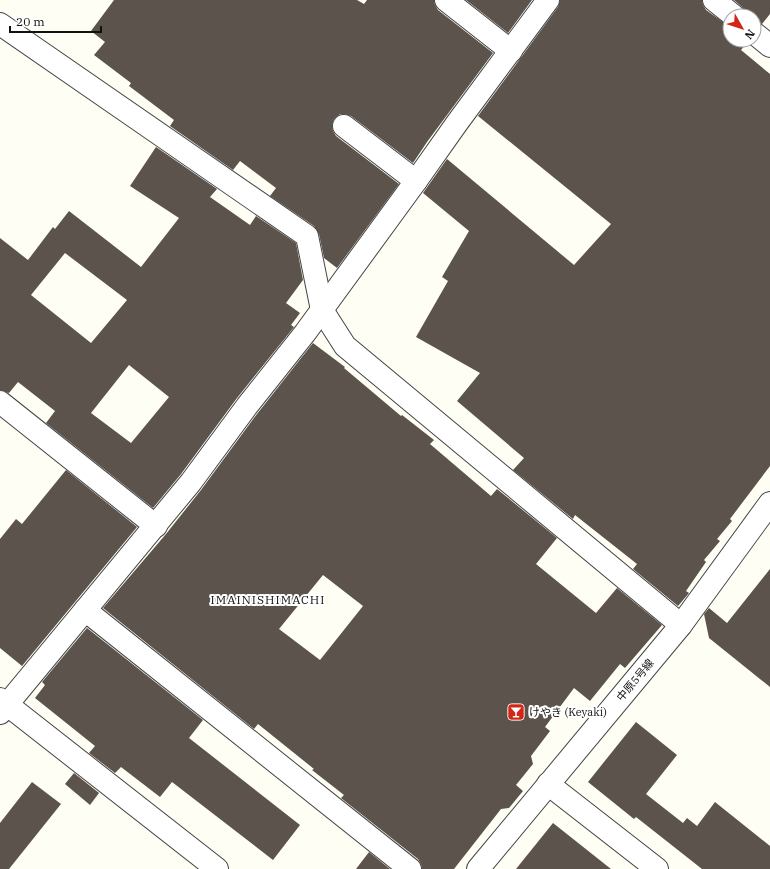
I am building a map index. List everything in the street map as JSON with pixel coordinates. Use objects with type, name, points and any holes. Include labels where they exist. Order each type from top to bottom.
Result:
[{"type":"street","points":[[446,0],[511,51]]},
{"type":"street","points":[[217,869],[2,705],[85,610],[191,482],[322,310],[548,0]]},
{"type":"street","points":[[714,0],[724,8]]},
{"type":"street","points":[[0,24],[307,236],[322,310],[345,346],[681,625]]},
{"type":"street","points":[[762,40],[770,46]]},
{"type":"street","points":[[344,126],[416,181]]},
{"type":"street","points":[[0,402],[156,526]]},
{"type":"street","name":"中原5号線","points":[[478,869],[681,625],[768,511]]},
{"type":"street","points":[[85,610],[410,869]]},
{"type":"street","points":[[548,784],[656,869]]},
{"type":"building","points":[[114,0],[357,0],[364,4],[367,0],[434,0],[438,10],[493,53],[413,163],[351,116],[340,114],[334,119],[332,125],[336,136],[399,184],[337,268],[324,258],[319,234],[314,226],[270,196],[276,188],[240,161],[233,170],[170,126],[174,120],[129,86],[131,83],[94,55],[105,42],[91,31]]},
{"type":"building","points":[[466,0],[532,0],[508,33]]},
{"type":"building","points":[[560,0],[702,0],[706,10],[722,21],[722,48],[743,48],[741,50],[770,74],[770,466],[730,519],[732,521],[717,539],[720,541],[704,560],[706,562],[686,591],[689,593],[678,606],[633,569],[637,564],[575,515],[573,519],[513,470],[524,458],[457,401],[480,373],[416,337],[448,281],[442,277],[469,231],[423,193],[447,159],[574,265],[611,224],[478,116],[558,7]]},
{"type":"building","points":[[734,0],[770,0],[770,14],[762,24],[762,8],[742,7]]},
{"type":"building","points":[[156,147],[217,189],[210,197],[250,225],[256,216],[296,243],[303,280],[286,303],[300,313],[291,325],[294,327],[237,398],[181,474],[153,508],[46,423],[55,411],[18,382],[9,393],[0,390],[0,238],[28,260],[53,227],[55,229],[69,211],[141,267],[179,218],[130,186]],"holes":[[[65,253],[127,300],[91,343],[31,295]],[[129,365],[169,397],[131,443],[91,413]]]},
{"type":"building","points":[[313,343],[345,367],[344,368],[401,416],[402,415],[434,440],[430,444],[491,496],[497,489],[557,538],[536,564],[596,613],[617,588],[662,625],[625,668],[620,664],[590,701],[574,688],[545,727],[550,731],[531,756],[533,764],[516,785],[523,791],[509,808],[501,809],[454,869],[422,869],[418,859],[341,798],[344,795],[312,770],[314,769],[258,724],[254,729],[103,608],[201,490],[257,414]],"holes":[[[323,575],[363,606],[320,660],[279,629]]]},
{"type":"building","points":[[66,470],[137,527],[22,666],[0,648],[0,539],[16,519],[22,524]]},
{"type":"building","points":[[770,569],[770,687],[709,638],[704,614],[709,608],[727,623]]},
{"type":"building","points":[[87,628],[203,720],[189,738],[300,825],[273,860],[172,782],[160,797],[121,767],[115,773],[89,753],[95,746],[35,698],[45,685],[42,682]]},
{"type":"building","points":[[636,722],[677,755],[646,794],[683,823],[687,818],[697,826],[715,802],[770,846],[770,869],[702,869],[636,817],[634,819],[588,782]]},
{"type":"building","points":[[74,773],[99,793],[90,805],[65,784]]},
{"type":"building","points":[[32,782],[61,804],[9,869],[0,869],[0,823]]},
{"type":"building","points":[[553,823],[611,869],[516,869]]},
{"type":"building","points":[[369,852],[390,869],[356,869]]},
{"type":"place","name":"けやき (Keyaki)","points":[[516,712]]},
{"type":"district","name":"IMAINISHIMACHI","points":[[268,599]]}]
